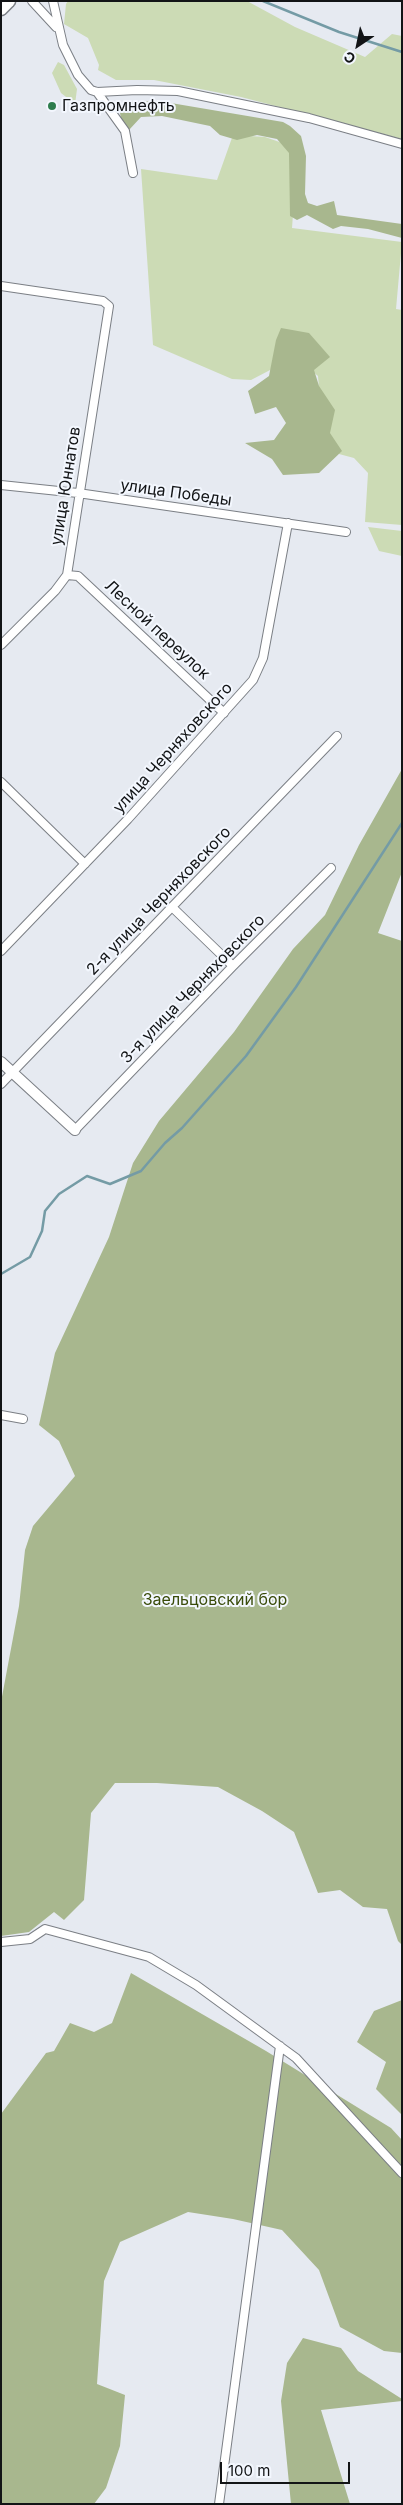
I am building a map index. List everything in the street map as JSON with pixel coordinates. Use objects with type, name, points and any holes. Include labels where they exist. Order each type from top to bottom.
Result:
[{"type":"main road","points":[[1,9],[9,1]]},
{"type":"street","points":[[32,1],[53,22],[59,31],[78,75],[91,90],[97,92],[137,90],[178,91],[309,118],[402,144]]},
{"type":"street","points":[[53,1],[59,31]]},
{"type":"street","points":[[97,92],[125,131],[133,173]]},
{"type":"street","name":"улица Юннатов","points":[[1,286],[103,301],[109,306],[78,493],[67,575]]},
{"type":"street","name":"улица Победы","points":[[1,485],[78,493],[346,532]]},
{"type":"street","name":"улица Черняховского","points":[[1,951],[85,864],[253,680],[263,658],[288,523]]},
{"type":"street","points":[[1,645],[55,591],[67,575]]},
{"type":"street","name":"Лесной переулок","points":[[67,575],[78,576],[224,713]]},
{"type":"street","name":"2-я улица Черняховского","points":[[1,1084],[337,736]]},
{"type":"street","points":[[1,782],[85,864]]},
{"type":"street","name":"3-я улица Черняховского","points":[[75,1130],[233,966],[332,868]]},
{"type":"street","points":[[172,907],[233,966]]},
{"type":"street","points":[[1,1062],[75,1130]]},
{"type":"street","points":[[1,1415],[23,1419]]},
{"type":"street","points":[[1,1942],[30,1939],[45,1929],[149,1957],[196,1985],[296,2058],[402,2173]]},
{"type":"street","points":[[219,2504],[280,2046]]},
{"type":"green space","points":[[68,1],[247,1],[295,27],[365,57],[392,34],[402,36],[402,139],[241,97],[154,80],[116,80],[98,70],[99,65],[88,38],[64,24]]},
{"type":"green space","points":[[58,62],[64,65],[77,89],[75,104],[61,93],[52,73]]},
{"type":"green space","points":[[159,101],[283,122],[301,136],[306,156],[305,194],[308,203],[317,206],[334,201],[337,215],[402,224],[402,238],[368,229],[341,226],[333,229],[307,215],[297,220],[290,216],[289,153],[277,139],[257,135],[237,140],[220,135],[210,126],[162,116],[141,117],[129,130],[122,124],[119,107],[127,102]]},
{"type":"green space","points":[[233,135],[265,137],[291,146],[296,173],[292,228],[402,242],[396,309],[402,310],[402,525],[365,522],[368,473],[354,458],[324,450],[318,376],[280,344],[274,368],[251,380],[232,379],[153,345],[141,169],[217,180]]},
{"type":"green space","points":[[281,328],[309,333],[330,357],[314,370],[319,386],[335,410],[330,433],[342,451],[319,473],[283,475],[272,459],[245,443],[274,440],[286,423],[276,407],[255,414],[248,391],[269,376],[276,340]]},
{"type":"green space","points":[[368,527],[402,531],[402,556],[379,551]]},
{"type":"green space","name":"Заельцовский бор","points":[[402,769],[402,872],[378,933],[402,941],[402,1945],[398,1941],[387,1909],[363,1907],[340,1890],[318,1893],[294,1832],[262,1811],[218,1787],[157,1783],[115,1783],[91,1813],[84,1900],[64,1920],[54,1912],[29,1932],[1,1936],[1,1702],[19,1606],[25,1550],[33,1526],[75,1476],[59,1441],[39,1425],[55,1353],[109,1237],[133,1163],[159,1121],[234,1032],[293,949],[325,915],[359,845]]},
{"type":"green space","points":[[131,1973],[266,2051],[391,2128],[402,2140],[402,2353],[384,2351],[340,2327],[319,2270],[282,2230],[233,2219],[188,2212],[120,2242],[104,2281],[97,2384],[125,2395],[120,2446],[106,2488],[94,2504],[1,2504],[1,2114],[46,2053],[54,2051],[70,2023],[94,2032],[112,2023]]},
{"type":"green space","points":[[402,2000],[402,2115],[376,2089],[386,2062],[357,2042],[374,2011]]},
{"type":"green space","points":[[303,2338],[341,2348],[358,2371],[402,2399],[402,2401],[321,2410],[350,2504],[291,2504],[281,2401],[287,2363]]},
{"type":"waterway","points":[[263,1],[339,32],[402,52]]},
{"type":"waterway","points":[[1,1274],[30,1257],[42,1231],[45,1211],[59,1194],[87,1176],[110,1184],[141,1171],[165,1143],[182,1128],[246,1056],[296,987],[402,823]]},
{"type":"place","name":"Газпромнефть","points":[[52,106]]}]
